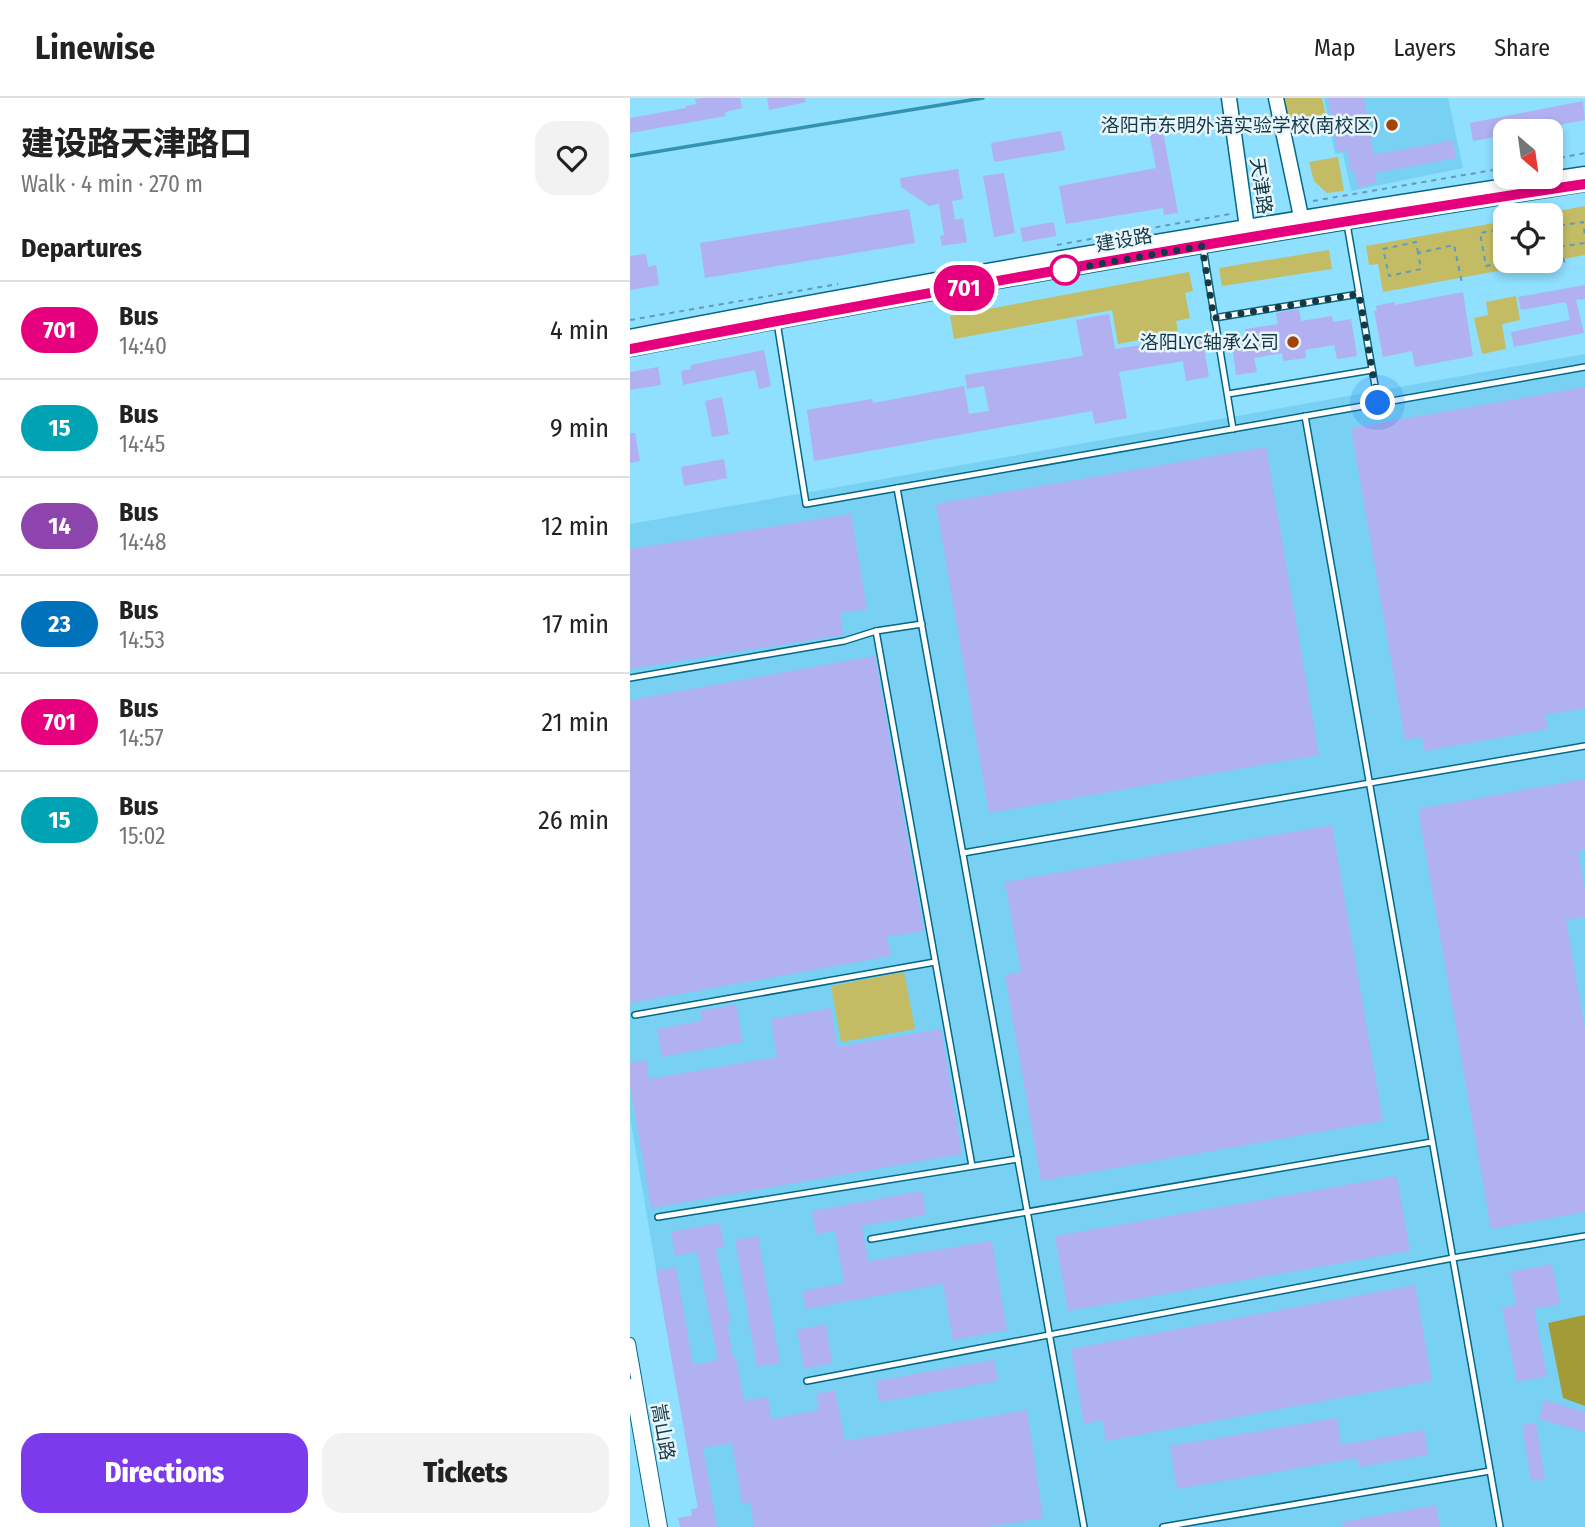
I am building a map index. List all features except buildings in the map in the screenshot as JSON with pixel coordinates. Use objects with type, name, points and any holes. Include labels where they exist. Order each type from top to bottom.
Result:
[{"type":"street","name":"天津路","points":[[1229,98],[1248,232]]},
{"type":"street","name":"天津路","points":[[1276,98],[1301,216]]},
{"type":"street","name":"建设路","points":[[1346,216],[1585,174]]},
{"type":"street","name":"建设路","points":[[630,337],[776,315],[1248,232],[1301,216],[1346,216],[1585,184]]},
{"type":"street","name":"建设路","points":[[630,349],[776,315]]},
{"type":"street","name":"嵩山路","points":[[630,1343],[662,1527]]},
{"type":"street","name":"嵩山路","points":[[630,1384],[655,1527]]},
{"type":"lane","points":[[1346,216],[1378,403]]},
{"type":"lane","points":[[1202,240],[1233,429]]},
{"type":"lane","points":[[1214,318],[1359,294]]},
{"type":"lane","points":[[776,315],[806,504],[1585,367]]},
{"type":"lane","points":[[1228,394],[1372,370]]},
{"type":"lane","points":[[1305,416],[1500,1527]]},
{"type":"lane","points":[[897,488],[1084,1527]]},
{"type":"lane","points":[[630,678],[844,641],[876,631],[922,624]]},
{"type":"lane","points":[[876,631],[972,1167]]},
{"type":"lane","points":[[963,853],[1585,746]]},
{"type":"lane","points":[[635,1014],[935,961]]},
{"type":"lane","points":[[871,1239],[1432,1142]]},
{"type":"lane","points":[[658,1217],[1018,1159]]},
{"type":"lane","points":[[807,1381],[1452,1258],[1585,1236]]},
{"type":"lane","points":[[1163,1527],[1490,1471]]},
{"type":"path","points":[[1563,157],[1585,153]]},
{"type":"path","points":[[1301,216],[1493,170]]},
{"type":"path","points":[[1563,226],[1583,222],[1585,235]]},
{"type":"path","points":[[1493,231],[1480,233],[1486,266],[1493,264]]},
{"type":"path","points":[[1416,242],[1418,253],[1421,270],[1389,276],[1384,249],[1416,242]]},
{"type":"path","points":[[1563,247],[1585,243]]},
{"type":"path","points":[[1418,253],[1454,245],[1462,283]]},
{"type":"path","points":[[1563,256],[1565,265]]},
{"type":"shaded area","points":[[1285,98],[1322,98],[1326,116],[1319,117],[1320,124],[1289,130]]},
{"type":"shaded area","name":"洛阳市东明外语实验学校(南校区)","points":[[1324,98],[1448,98],[1463,168],[1351,191],[1343,153],[1335,154]]},
{"type":"shaded area","points":[[1338,157],[1344,191],[1327,193],[1314,181],[1309,162]]},
{"type":"shaded area","points":[[1585,206],[1585,255],[1563,259],[1563,210]]},
{"type":"shaded area","points":[[1493,223],[1493,272],[1383,292],[1378,264],[1369,265],[1366,246]]},
{"type":"shaded area","points":[[1329,250],[1332,269],[1222,286],[1219,268]]},
{"type":"shaded area","points":[[1189,272],[1193,291],[1185,293],[1190,318],[1176,321],[1178,333],[1118,344],[1112,310],[954,339],[950,316]]},
{"type":"shaded area","points":[[1516,296],[1520,320],[1502,324],[1506,349],[1482,354],[1474,318],[1488,315],[1486,302]]},
{"type":"shaded area","points":[[1585,354],[1585,1527],[701,1527],[630,1118],[630,524]]},
{"type":"shaded area","points":[[904,972],[915,1029],[841,1042],[831,986]]},
{"type":"shaded area","points":[[1585,1315],[1585,1406],[1563,1398],[1548,1323]]},
{"type":"waterway","points":[[630,156],[983,98]]},
{"type":"bus line","name":"701","points":[[630,349],[1303,228],[1585,184]]},
{"type":"place","name":"洛阳市东明外语实验学校(南校区)","points":[[1392,125]]},
{"type":"place","name":"洛阳LYC轴承公司","points":[[1293,342]]},
{"type":"route","points":[[1065,270],[1202,246],[1214,318],[1359,294],[1378,403]]}]
